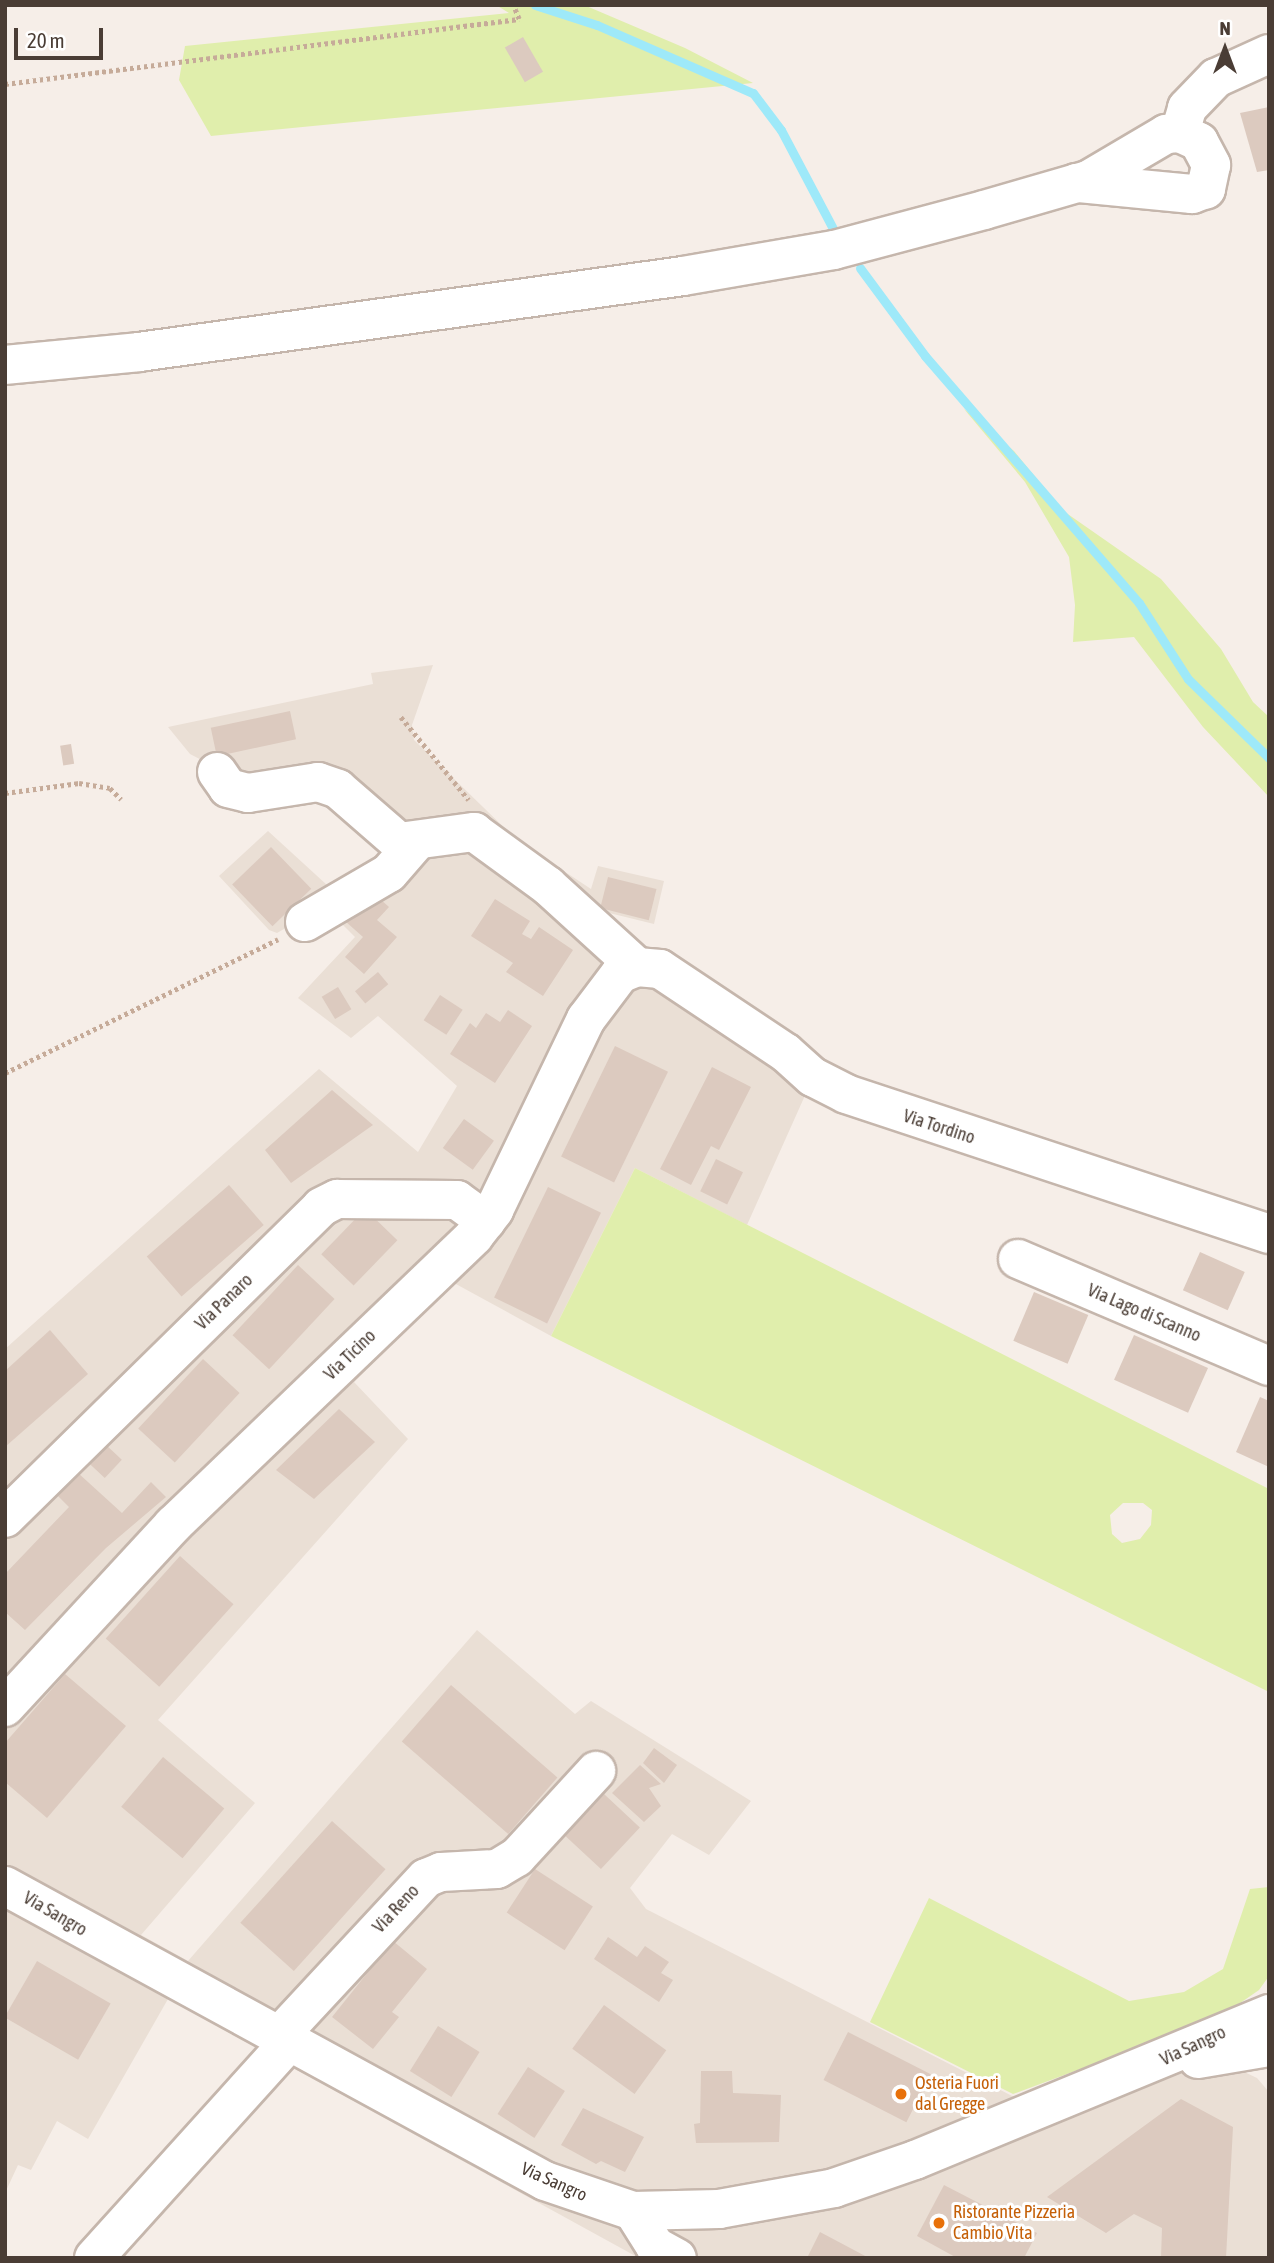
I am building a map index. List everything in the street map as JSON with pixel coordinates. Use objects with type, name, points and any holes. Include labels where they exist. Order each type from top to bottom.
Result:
[{"type":"street","points":[[1180,133],[1187,108],[1216,78],[1269,54]]},
{"type":"street","points":[[5,365],[139,352],[683,276],[834,250],[1077,183],[1166,134],[1180,133],[1199,142],[1211,164],[1206,189],[1176,194],[1077,183]]},
{"type":"street","points":[[217,772],[228,789],[248,793],[318,782],[338,789],[399,842],[414,844],[474,832],[548,886],[637,967]]},
{"type":"street","points":[[305,922],[389,873],[414,844]]},
{"type":"street","name":"Via Ticino","points":[[5,1707],[173,1525],[486,1221],[586,1019],[620,974],[637,967]]},
{"type":"street","name":"Via Tordino","points":[[637,967],[660,969],[786,1053],[813,1077],[846,1094],[1269,1234]]},
{"type":"street","name":"Via Panaro","points":[[5,1518],[321,1208],[337,1199],[457,1200],[486,1221]]},
{"type":"street","name":"Via Lago di Scanno","points":[[1018,1259],[1269,1366]]},
{"type":"street","name":"Via Reno","points":[[93,2258],[426,1878],[441,1872],[498,1869],[517,1857],[596,1771]]},
{"type":"street","name":"Via Sangro","points":[[5,1886],[545,2181],[634,2211],[719,2208],[834,2188],[908,2163],[1148,2067],[1259,2034]]},
{"type":"street","points":[[634,2211],[655,2246],[677,2258]]},
{"type":"path","points":[[5,84],[519,19],[513,5]]},
{"type":"path","points":[[401,717],[463,788],[477,816],[474,832]]},
{"type":"path","points":[[5,793],[79,783],[110,788],[121,799]]},
{"type":"path","points":[[5,1073],[305,922]]},
{"type":"shaded area","points":[[433,665],[412,725],[414,740],[517,840],[591,889],[598,866],[664,881],[654,924],[593,909],[680,1001],[807,1091],[747,1225],[635,1168],[551,1336],[454,1283],[354,1382],[408,1439],[158,1720],[255,1803],[141,1935],[188,1961],[477,1630],[575,1714],[591,1701],[751,1801],[709,1855],[672,1834],[630,1888],[646,1909],[1061,2121],[1155,2075],[1186,2068],[1236,2068],[1257,2078],[1269,2092],[1269,2258],[639,2258],[168,1999],[88,2139],[57,2121],[31,2170],[18,2165],[5,2193],[5,1349],[319,1069],[418,1152],[457,1086],[378,1016],[351,1038],[298,998],[355,937],[324,906],[277,933],[269,930],[219,876],[268,831],[339,896],[415,848],[319,761],[238,779],[190,754],[168,727],[373,684],[371,673]]},
{"type":"green space","points":[[496,5],[584,5],[685,48],[753,83],[211,136],[179,80],[185,46],[509,13]]},
{"type":"green space","points":[[964,409],[1014,451],[1062,510],[1161,579],[1221,649],[1253,702],[1269,717],[1269,797],[1203,727],[1134,637],[1073,642],[1075,605],[1069,557],[1025,482]]},
{"type":"green space","points":[[635,1168],[1269,1489],[1269,1692],[551,1336]],"holes":[[[1123,1503],[1143,1503],[1152,1510],[1151,1525],[1140,1539],[1122,1543],[1112,1534],[1110,1515]]]},
{"type":"green space","points":[[1269,1887],[1269,1976],[1259,1990],[1220,2017],[1013,2094],[870,2022],[929,1898],[1129,2001],[1184,1992],[1223,1969],[1250,1889]]},
{"type":"building","points":[[523,37],[543,72],[525,82],[505,48]]},
{"type":"building","points":[[1269,107],[1269,170],[1257,172],[1240,113]]},
{"type":"building","points":[[290,711],[296,739],[217,756],[211,728]]},
{"type":"building","points":[[71,744],[74,764],[63,765],[60,746]]},
{"type":"building","points":[[271,847],[311,889],[272,926],[232,885]]},
{"type":"building","points":[[608,877],[657,889],[649,920],[600,908]]},
{"type":"building","points":[[371,891],[389,907],[377,920],[397,937],[364,974],[345,957],[363,937],[345,921]]},
{"type":"building","points":[[495,899],[530,921],[522,934],[531,939],[539,927],[573,950],[543,996],[506,972],[513,963],[471,936]]},
{"type":"building","points":[[378,972],[388,984],[365,1004],[355,991]]},
{"type":"building","points":[[338,987],[351,1009],[335,1019],[322,997]]},
{"type":"building","points":[[440,995],[463,1010],[446,1035],[424,1020]]},
{"type":"building","points":[[508,1010],[532,1026],[495,1083],[450,1054],[470,1023],[476,1028],[486,1013],[500,1022]]},
{"type":"building","points":[[615,1046],[668,1072],[614,1182],[561,1157]]},
{"type":"building","points":[[712,1067],[751,1087],[719,1150],[711,1146],[691,1185],[660,1169]]},
{"type":"building","points":[[332,1090],[373,1125],[291,1183],[265,1150]]},
{"type":"building","points":[[464,1119],[494,1141],[473,1170],[443,1148]]},
{"type":"building","points":[[716,1159],[743,1172],[727,1205],[700,1191]]},
{"type":"building","points":[[229,1185],[264,1225],[182,1297],[147,1257]]},
{"type":"building","points":[[548,1187],[601,1213],[547,1323],[494,1298]]},
{"type":"building","points":[[365,1209],[397,1240],[354,1286],[321,1254]]},
{"type":"building","points":[[1200,1252],[1245,1272],[1228,1310],[1183,1290]]},
{"type":"building","points":[[298,1265],[335,1299],[269,1369],[233,1335]]},
{"type":"building","points":[[1034,1292],[1088,1315],[1068,1364],[1013,1341]]},
{"type":"building","points":[[50,1330],[88,1374],[5,1447],[5,1371]]},
{"type":"building","points":[[1134,1335],[1208,1368],[1188,1413],[1114,1380]]},
{"type":"building","points":[[203,1359],[240,1393],[175,1463],[138,1428]]},
{"type":"building","points":[[1260,1397],[1269,1401],[1269,1467],[1236,1452]]},
{"type":"building","points":[[339,1409],[375,1442],[314,1499],[276,1470]]},
{"type":"building","points":[[105,1444],[122,1460],[105,1478],[88,1462]]},
{"type":"building","points":[[77,1472],[122,1513],[151,1482],[166,1497],[106,1548],[25,1630],[5,1612],[5,1574],[69,1507],[56,1494]]},
{"type":"building","points":[[180,1556],[234,1604],[159,1687],[106,1638]]},
{"type":"building","points":[[65,1674],[126,1726],[47,1818],[5,1782],[5,1743]]},
{"type":"building","points":[[451,1685],[557,1778],[508,1834],[402,1742]]},
{"type":"building","points":[[654,1748],[677,1765],[664,1783],[643,1763]]},
{"type":"building","points":[[163,1757],[224,1808],[183,1858],[121,1807]]},
{"type":"building","points":[[640,1765],[661,1784],[649,1788],[661,1806],[644,1822],[612,1793]]},
{"type":"building","points":[[604,1794],[640,1827],[601,1869],[565,1836]]},
{"type":"building","points":[[332,1821],[386,1869],[294,1971],[240,1923]]},
{"type":"building","points":[[535,1869],[593,1907],[565,1950],[507,1913]]},
{"type":"building","points":[[608,1937],[637,1957],[645,1946],[669,1962],[661,1973],[673,1980],[659,2002],[594,1959]]},
{"type":"building","points":[[393,1941],[427,1969],[392,2012],[399,2017],[373,2049],[332,2017]]},
{"type":"building","points":[[37,1961],[111,2004],[78,2060],[5,2018]]},
{"type":"building","points":[[604,2005],[666,2050],[635,2094],[572,2049]]},
{"type":"building","points":[[438,2026],[480,2052],[451,2097],[410,2071]]},
{"type":"building","points":[[848,2032],[931,2074],[906,2122],[823,2080]]},
{"type":"building","points":[[528,2067],[565,2091],[534,2138],[498,2114]]},
{"type":"building","points":[[701,2071],[732,2071],[733,2093],[781,2095],[779,2142],[696,2143],[694,2124],[700,2123]]},
{"type":"building","points":[[1181,2099],[1233,2127],[1226,2258],[1161,2258],[1162,2228],[1134,2214],[1106,2233],[1047,2197]]},
{"type":"building","points":[[583,2108],[644,2137],[625,2172],[601,2161],[596,2164],[561,2145]]},
{"type":"building","points":[[944,2185],[1037,2233],[1024,2258],[957,2258],[917,2236]]},
{"type":"building","points":[[820,2232],[869,2258],[807,2258]]},
{"type":"waterway","points":[[535,5],[597,25],[753,93],[781,130],[838,238]]},
{"type":"waterway","points":[[860,268],[925,356],[1139,603],[1188,679],[1269,758]]},
{"type":"place","name":"Osteria Fuori dal Gregge","points":[[901,2094]]},
{"type":"place","name":"Ristorante Pizzeria Cambio Vita","points":[[939,2223]]}]
